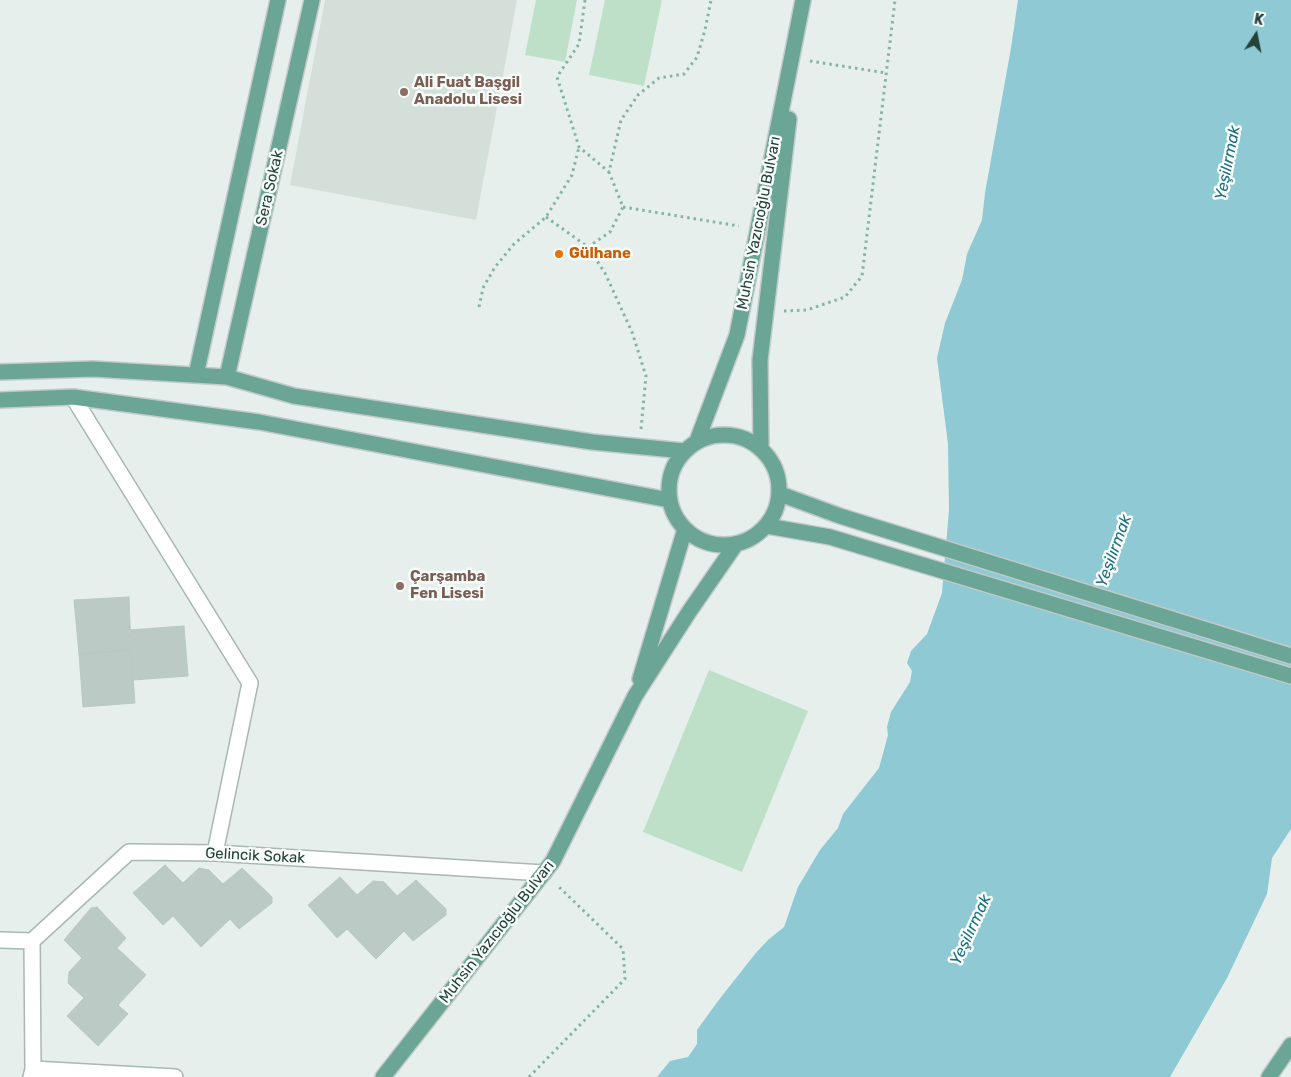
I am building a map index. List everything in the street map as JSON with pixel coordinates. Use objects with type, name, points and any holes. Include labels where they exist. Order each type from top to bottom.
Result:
[{"type":"main road","name":"Sera Sokak","points":[[196,376],[278,0]]},
{"type":"main road","name":"Sera Sokak","points":[[227,377],[312,0]]},
{"type":"main road","name":"Muhsin Yazıcıoğlu Bulvarı","points":[[761,448],[760,360],[804,0]]},
{"type":"main road","name":"Muhsin Yazıcıoğlu Bulvarı","points":[[697,441],[737,335],[804,0]]},
{"type":"main road","points":[[0,372],[93,369],[227,377],[294,396],[592,442],[684,451]]},
{"type":"main road","points":[[0,400],[73,397],[260,422],[669,500]]},
{"type":"main road","points":[[730,434],[747,439],[761,448],[772,461],[778,477],[780,494],[776,510],[767,526],[753,538],[736,544],[718,545],[701,540],[684,529],[675,516],[669,500],[668,482],[674,465],[684,451],[697,441],[713,435],[730,434]]},
{"type":"main road","points":[[780,494],[840,516],[1291,656]]},
{"type":"main road","points":[[767,526],[830,537],[1291,676]]},
{"type":"main road","name":"Muhsin Yazıcıoğlu Bulvarı","points":[[635,696],[684,529]]},
{"type":"main road","name":"Muhsin Yazıcıoğlu Bulvarı","points":[[383,1077],[553,861],[635,696],[689,612],[736,544]]},
{"type":"main road","points":[[1269,1077],[1291,1045]]},
{"type":"street","points":[[73,397],[250,683],[214,854]]},
{"type":"street","name":"Gelincik Sokak","points":[[32,941],[129,852],[214,854],[544,873]]},
{"type":"street","points":[[0,940],[32,941],[32,1073],[175,1077]]},
{"type":"path","points":[[479,307],[483,288],[495,267],[514,244],[546,217],[572,175],[579,147],[557,78],[579,44],[584,0]]},
{"type":"path","points":[[609,172],[620,120],[638,95],[659,78],[684,74],[697,57],[711,0]]},
{"type":"path","points":[[766,311],[807,310],[837,300],[844,297],[862,276],[895,0]]},
{"type":"path","points":[[796,59],[886,73]]},
{"type":"path","points":[[579,147],[609,172],[624,207]]},
{"type":"path","points":[[624,207],[758,230]]},
{"type":"path","points":[[588,247],[610,232],[624,207]]},
{"type":"path","points":[[546,217],[588,247],[605,273],[632,332],[646,376],[639,447]]},
{"type":"path","points":[[529,1077],[625,979],[622,949],[544,873]]},
{"type":"shaded area","name":"Ali Fuat Başgil Anadolu Lisesi","points":[[325,0],[517,0],[476,220],[290,185]]},
{"type":"green space","points":[[536,0],[577,0],[565,62],[525,55]]},
{"type":"green space","points":[[605,0],[662,0],[644,86],[589,75]]},
{"type":"green space","points":[[709,670],[808,711],[742,872],[643,832]]},
{"type":"water","name":"Yeşilırmak","points":[[1018,0],[1291,0],[1291,829],[1272,858],[1267,894],[1227,978],[1170,1077],[657,1077],[670,1061],[688,1057],[697,1044],[697,1030],[718,1001],[755,954],[784,927],[798,887],[820,850],[838,828],[843,814],[879,768],[888,735],[887,727],[891,712],[910,682],[912,671],[907,663],[911,651],[927,634],[942,593],[949,510],[948,444],[937,358],[945,323],[962,280],[967,254],[982,220]]},
{"type":"building","points":[[129,597],[131,650],[79,654],[74,600]]},
{"type":"building","points":[[184,626],[188,676],[133,680],[129,630]]},
{"type":"building","points":[[131,650],[135,703],[83,707],[79,654]]},
{"type":"building","points":[[165,865],[183,883],[199,868],[209,870],[223,884],[242,868],[272,897],[272,903],[239,929],[230,919],[201,947],[173,916],[163,925],[133,893]]},
{"type":"building","points":[[340,877],[357,895],[373,881],[384,882],[397,896],[416,880],[446,909],[446,915],[413,941],[404,931],[376,959],[347,929],[337,938],[308,905]]},
{"type":"building","points":[[97,907],[126,938],[117,948],[146,975],[118,1005],[128,1014],[98,1046],[67,1016],[84,998],[68,983],[69,972],[82,958],[64,940],[91,908]]},
{"type":"place","name":"Ali Fuat Başgil Anadolu Lisesi","points":[[404,92]]},
{"type":"place","name":"Gülhane","points":[[559,254]]},
{"type":"place","name":"Çarşamba Fen Lisesi","points":[[400,586]]}]
